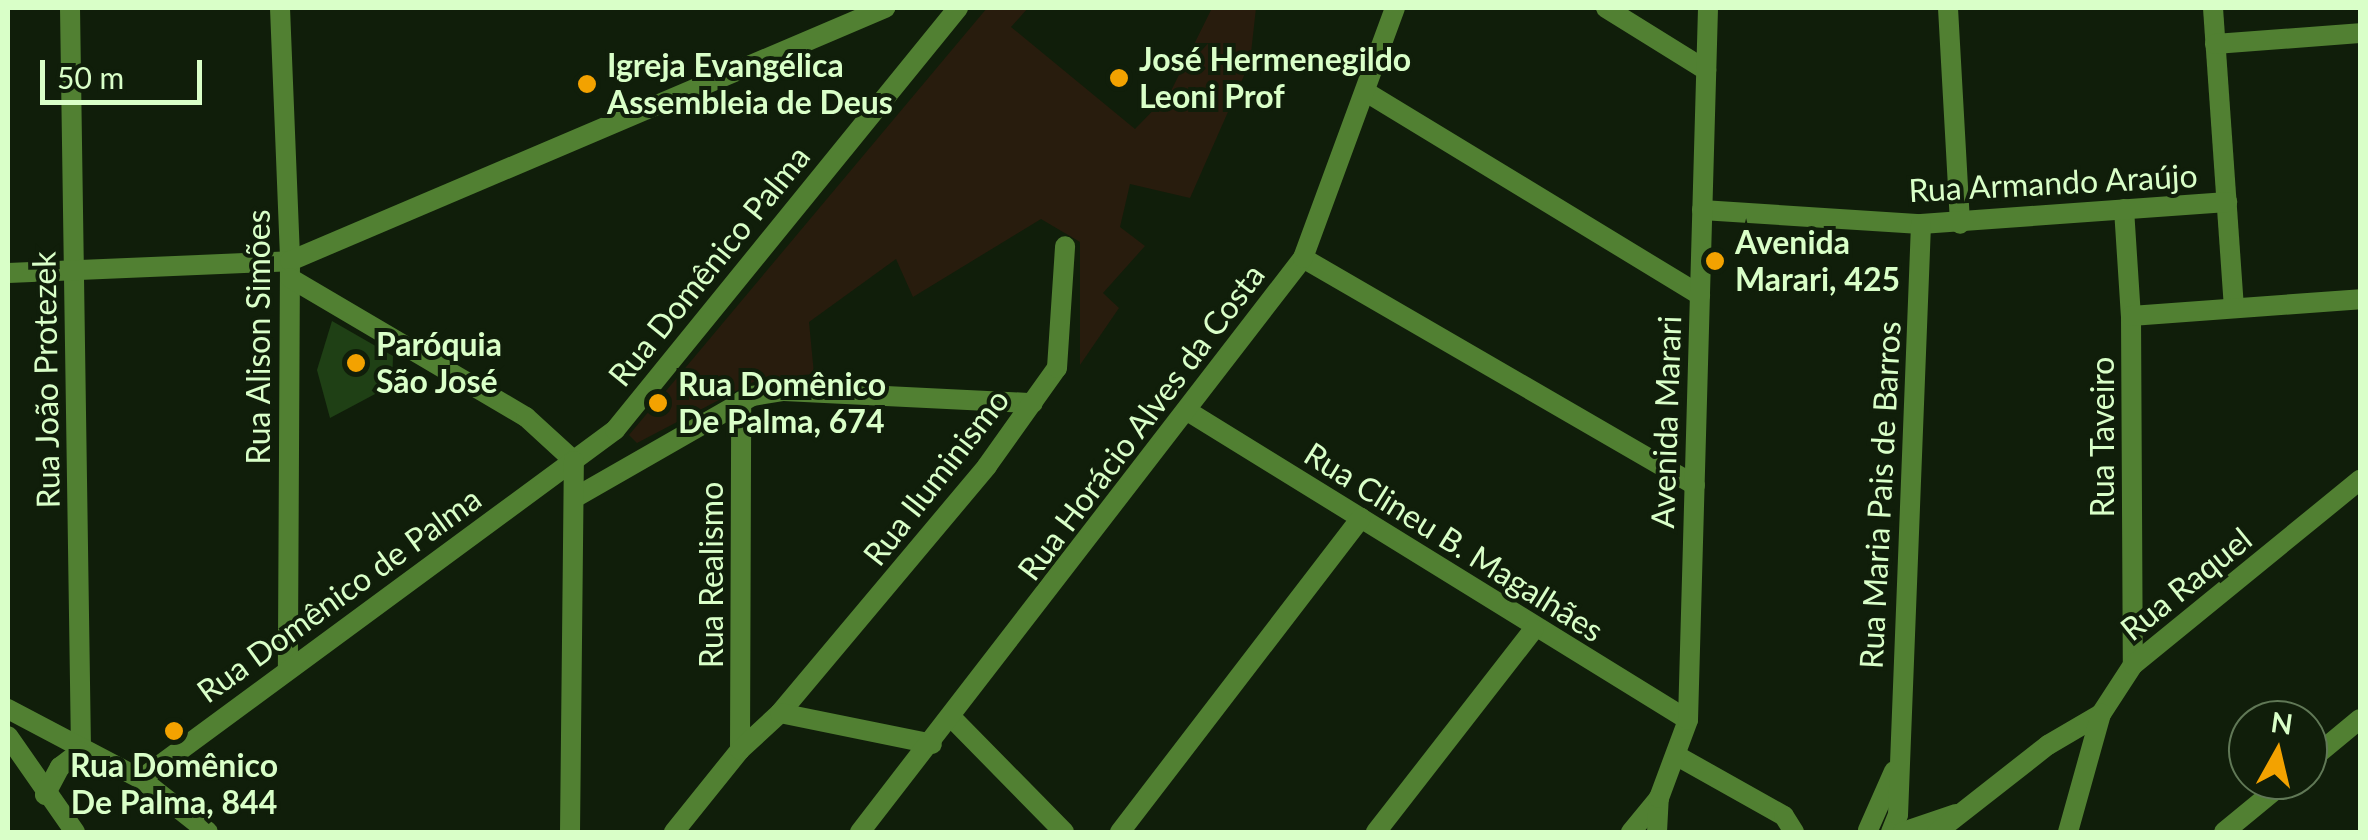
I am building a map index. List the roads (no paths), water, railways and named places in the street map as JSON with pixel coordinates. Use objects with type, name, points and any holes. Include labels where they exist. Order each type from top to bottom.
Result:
[{"type":"street","name":"Rua João Protezek","points":[[70,8],[81,751]]},
{"type":"street","name":"Rua Alison Simões","points":[[280,8],[290,270],[288,667]]},
{"type":"street","points":[[8,272],[290,270],[885,8]]},
{"type":"street","name":"Rua Horácio Alves da Costa","points":[[860,832],[1189,412],[1303,258],[1395,8]]},
{"type":"street","points":[[1606,8],[1706,70]]},
{"type":"street","name":"Avenida Marari","points":[[1657,832],[1659,798],[1679,757],[1688,720],[1708,8]]},
{"type":"street","points":[[1948,8],[1960,224]]},
{"type":"street","points":[[2213,8],[2234,307]]},
{"type":"street","name":"Rua Domênico Palma","points":[[574,460],[615,430],[951,10]]},
{"type":"street","points":[[2216,44],[2360,32]]},
{"type":"street","points":[[1366,92],[1700,295]]},
{"type":"street","name":"Rua Armando Araújo","points":[[1702,210],[1960,224],[2227,202]]},
{"type":"street","name":"Rua Taveiro","points":[[2124,209],[2132,316],[2133,665]]},
{"type":"street","name":"Rua Maria Pais de Barros","points":[[1878,832],[1895,769],[1921,224]]},
{"type":"street","name":"Rua Iluminismo","points":[[674,832],[740,750],[780,713],[1034,403],[1062,354],[1066,246]]},
{"type":"street","points":[[1303,258],[1694,485]]},
{"type":"street","points":[[290,270],[526,417],[574,460],[570,832]]},
{"type":"street","points":[[2132,316],[2360,299]]},
{"type":"street","points":[[576,497],[741,401],[784,391],[1034,403]]},
{"type":"street","name":"Rua Realismo","points":[[740,750],[741,401]]},
{"type":"street","name":"Rua Clineu B. Magalhães","points":[[1189,412],[1534,629],[1688,720]]},
{"type":"street","name":"Rua Domênico de Palma","points":[[140,778],[574,460]]},
{"type":"street","name":"Rua Raquel","points":[[1937,832],[2048,745],[2101,714],[2133,665],[2360,480]]},
{"type":"street","points":[[1120,832],[1360,518]]},
{"type":"street","points":[[1376,832],[1534,629]]},
{"type":"street","points":[[8,710],[81,751],[140,778],[199,829]]},
{"type":"street","points":[[780,713],[932,744]]},
{"type":"street","points":[[2068,832],[2101,714]]},
{"type":"street","points":[[952,718],[1064,832]]},
{"type":"street","points":[[2328,745],[2360,719]]},
{"type":"street","points":[[8,736],[75,832]]},
{"type":"street","points":[[45,794],[60,767],[81,751]]},
{"type":"street","points":[[1679,757],[1784,816],[1794,832]]},
{"type":"street","points":[[1632,832],[1659,798]]},
{"type":"street","points":[[2224,832],[2263,800]]},
{"type":"street","name":"Rua Raquel","points":[[1903,832],[1962,812]]},
{"type":"place","name":"José Hermenegildo Leoni Prof","points":[[1119,78]]},
{"type":"place","name":"Igreja Evangélica Assembleia de Deus","points":[[587,84]]},
{"type":"place","name":"Avenida Marari, 425","points":[[1715,261]]},
{"type":"place","name":"Paróquia São José","points":[[356,363]]},
{"type":"place","name":"Rua Domênico De Palma, 674","points":[[658,403]]},
{"type":"place","name":"Rua Domênico De Palma, 844","points":[[174,731]]}]
